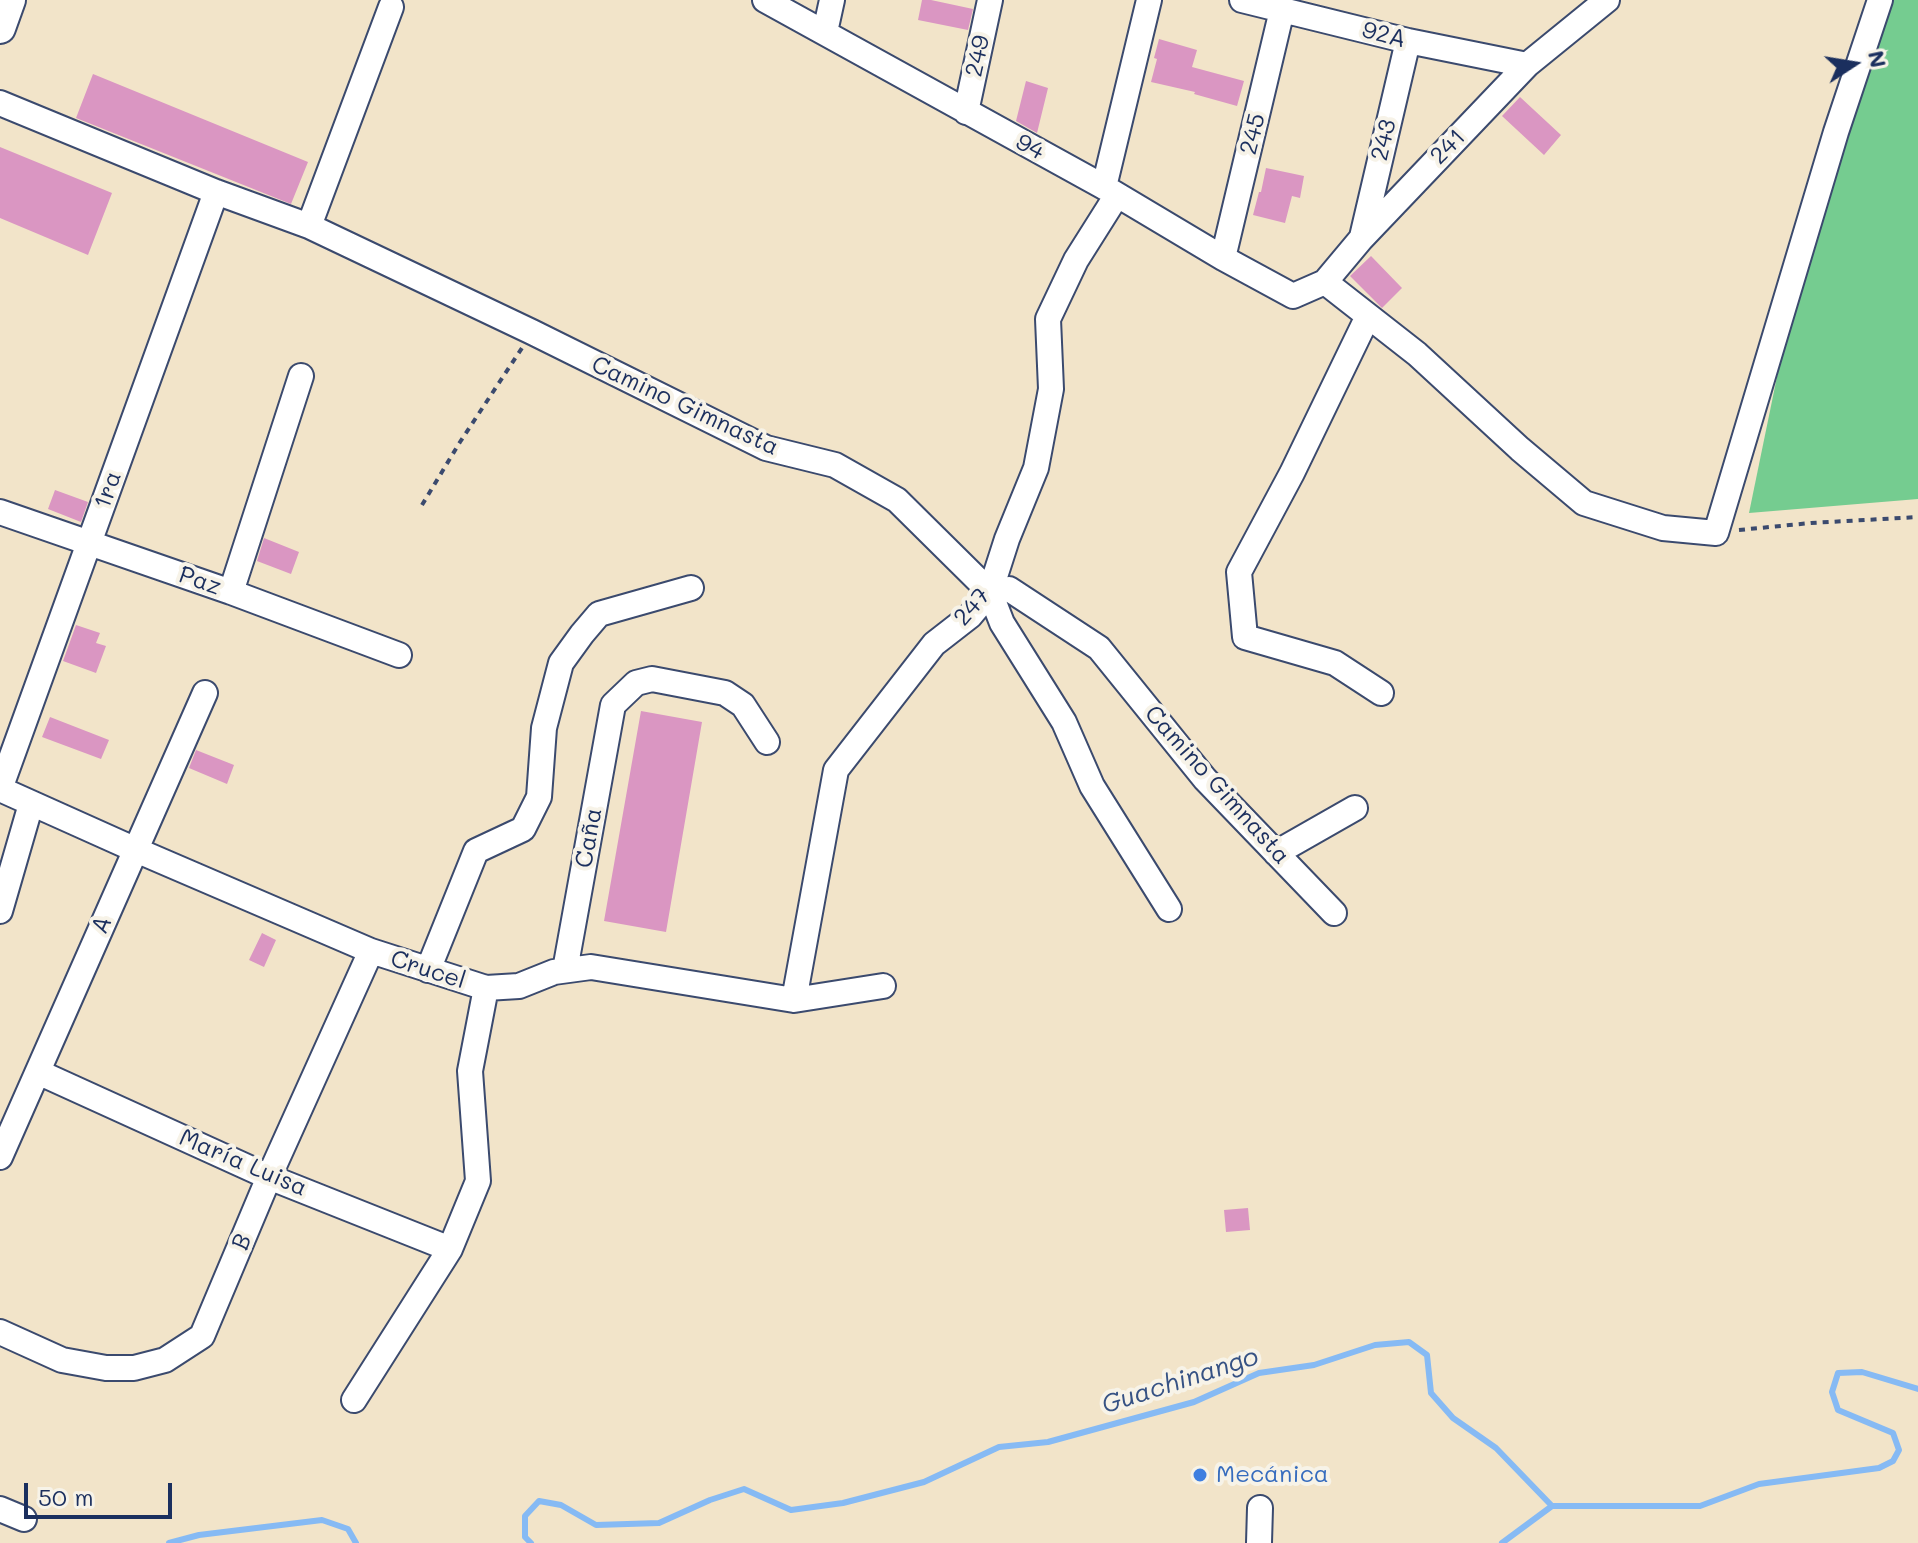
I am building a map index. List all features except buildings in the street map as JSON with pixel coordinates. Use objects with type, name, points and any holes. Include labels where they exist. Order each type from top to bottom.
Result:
[{"type":"main road","points":[[0,28],[10,0]]},
{"type":"street","name":"94","points":[[765,0],[1293,296]]},
{"type":"street","points":[[825,32],[832,0]]},
{"type":"street","name":"249","points":[[966,112],[990,0]]},
{"type":"street","name":"247","points":[[794,1000],[836,770],[934,644],[970,616],[990,592],[1007,539],[1036,468],[1051,389],[1048,319],[1110,191],[1149,0]]},
{"type":"street","name":"92A","points":[[1242,0],[1408,41],[1527,65]]},
{"type":"street","name":"241","points":[[1293,296],[1325,282],[1361,239],[1527,65],[1607,0]]},
{"type":"street","points":[[1325,282],[1417,354],[1584,503],[1663,528],[1716,533],[1836,132],[1880,0]]},
{"type":"street","points":[[309,226],[391,7]]},
{"type":"street","name":"245","points":[[1223,258],[1282,10]]},
{"type":"street","name":"243","points":[[1361,239],[1408,41]]},
{"type":"street","name":"Camino Gimnasta","points":[[0,103],[216,192],[309,226],[766,448],[835,465],[897,500],[990,592],[1009,589],[1099,648],[1205,779],[1334,913]]},
{"type":"street","name":"1ra","points":[[0,789],[216,192]]},
{"type":"street","points":[[1368,316],[1292,473],[1239,572],[1245,637],[1335,663],[1381,693]]},
{"type":"street","points":[[231,592],[301,376]]},
{"type":"street","name":"Paz","points":[[0,512],[231,592],[399,655]]},
{"type":"street","points":[[428,970],[476,851],[523,829],[539,797],[544,728],[561,663],[599,614],[691,588]]},
{"type":"street","points":[[990,592],[1002,623],[1064,722],[1092,786],[1169,909]]},
{"type":"street","name":"Caña","points":[[565,970],[613,705],[636,683],[652,679],[725,693],[743,705],[767,742]]},
{"type":"street","name":"A","points":[[2,1147],[205,693]]},
{"type":"street","name":"Crucel","points":[[0,789],[371,951],[486,988],[519,986],[554,972],[591,967],[794,1000],[883,986]]},
{"type":"street","points":[[0,911],[31,804]]},
{"type":"street","points":[[1276,853],[1355,808]]},
{"type":"street","name":"B","points":[[0,1332],[62,1360],[106,1368],[134,1368],[165,1360],[202,1336],[269,1177],[371,951]]},
{"type":"street","points":[[354,1400],[450,1249],[478,1181],[470,1071],[486,988]]},
{"type":"street","name":"María Luisa","points":[[38,1072],[269,1177],[450,1249]]},
{"type":"street","points":[[1259,1543],[1260,1508]]},
{"type":"street","points":[[0,1509],[24,1519]]},
{"type":"path","points":[[422,505],[532,332]]},
{"type":"path","points":[[1716,533],[1811,523],[1918,517]]},
{"type":"green space","points":[[1888,0],[1918,0],[1918,499],[1749,513],[1779,367]]},
{"type":"waterway","name":"Guachinango","points":[[531,1543],[525,1537],[525,1516],[539,1501],[561,1505],[596,1525],[659,1523],[710,1500],[744,1489],[791,1510],[843,1503],[924,1482],[999,1447],[1048,1442],[1194,1402],[1259,1373],[1314,1365],[1375,1345],[1409,1342],[1427,1355],[1431,1393],[1453,1418],[1496,1448],[1552,1506],[1700,1506],[1759,1484],[1879,1468],[1893,1461],[1899,1450],[1893,1433],[1838,1410],[1832,1392],[1838,1373],[1862,1372],[1918,1389]]},
{"type":"waterway","points":[[1502,1543],[1552,1506]]},
{"type":"waterway","name":"Guachinango","points":[[169,1543],[199,1535],[322,1520],[348,1529],[356,1543]]},
{"type":"place","name":"Mecánica","points":[[1200,1475]]}]
